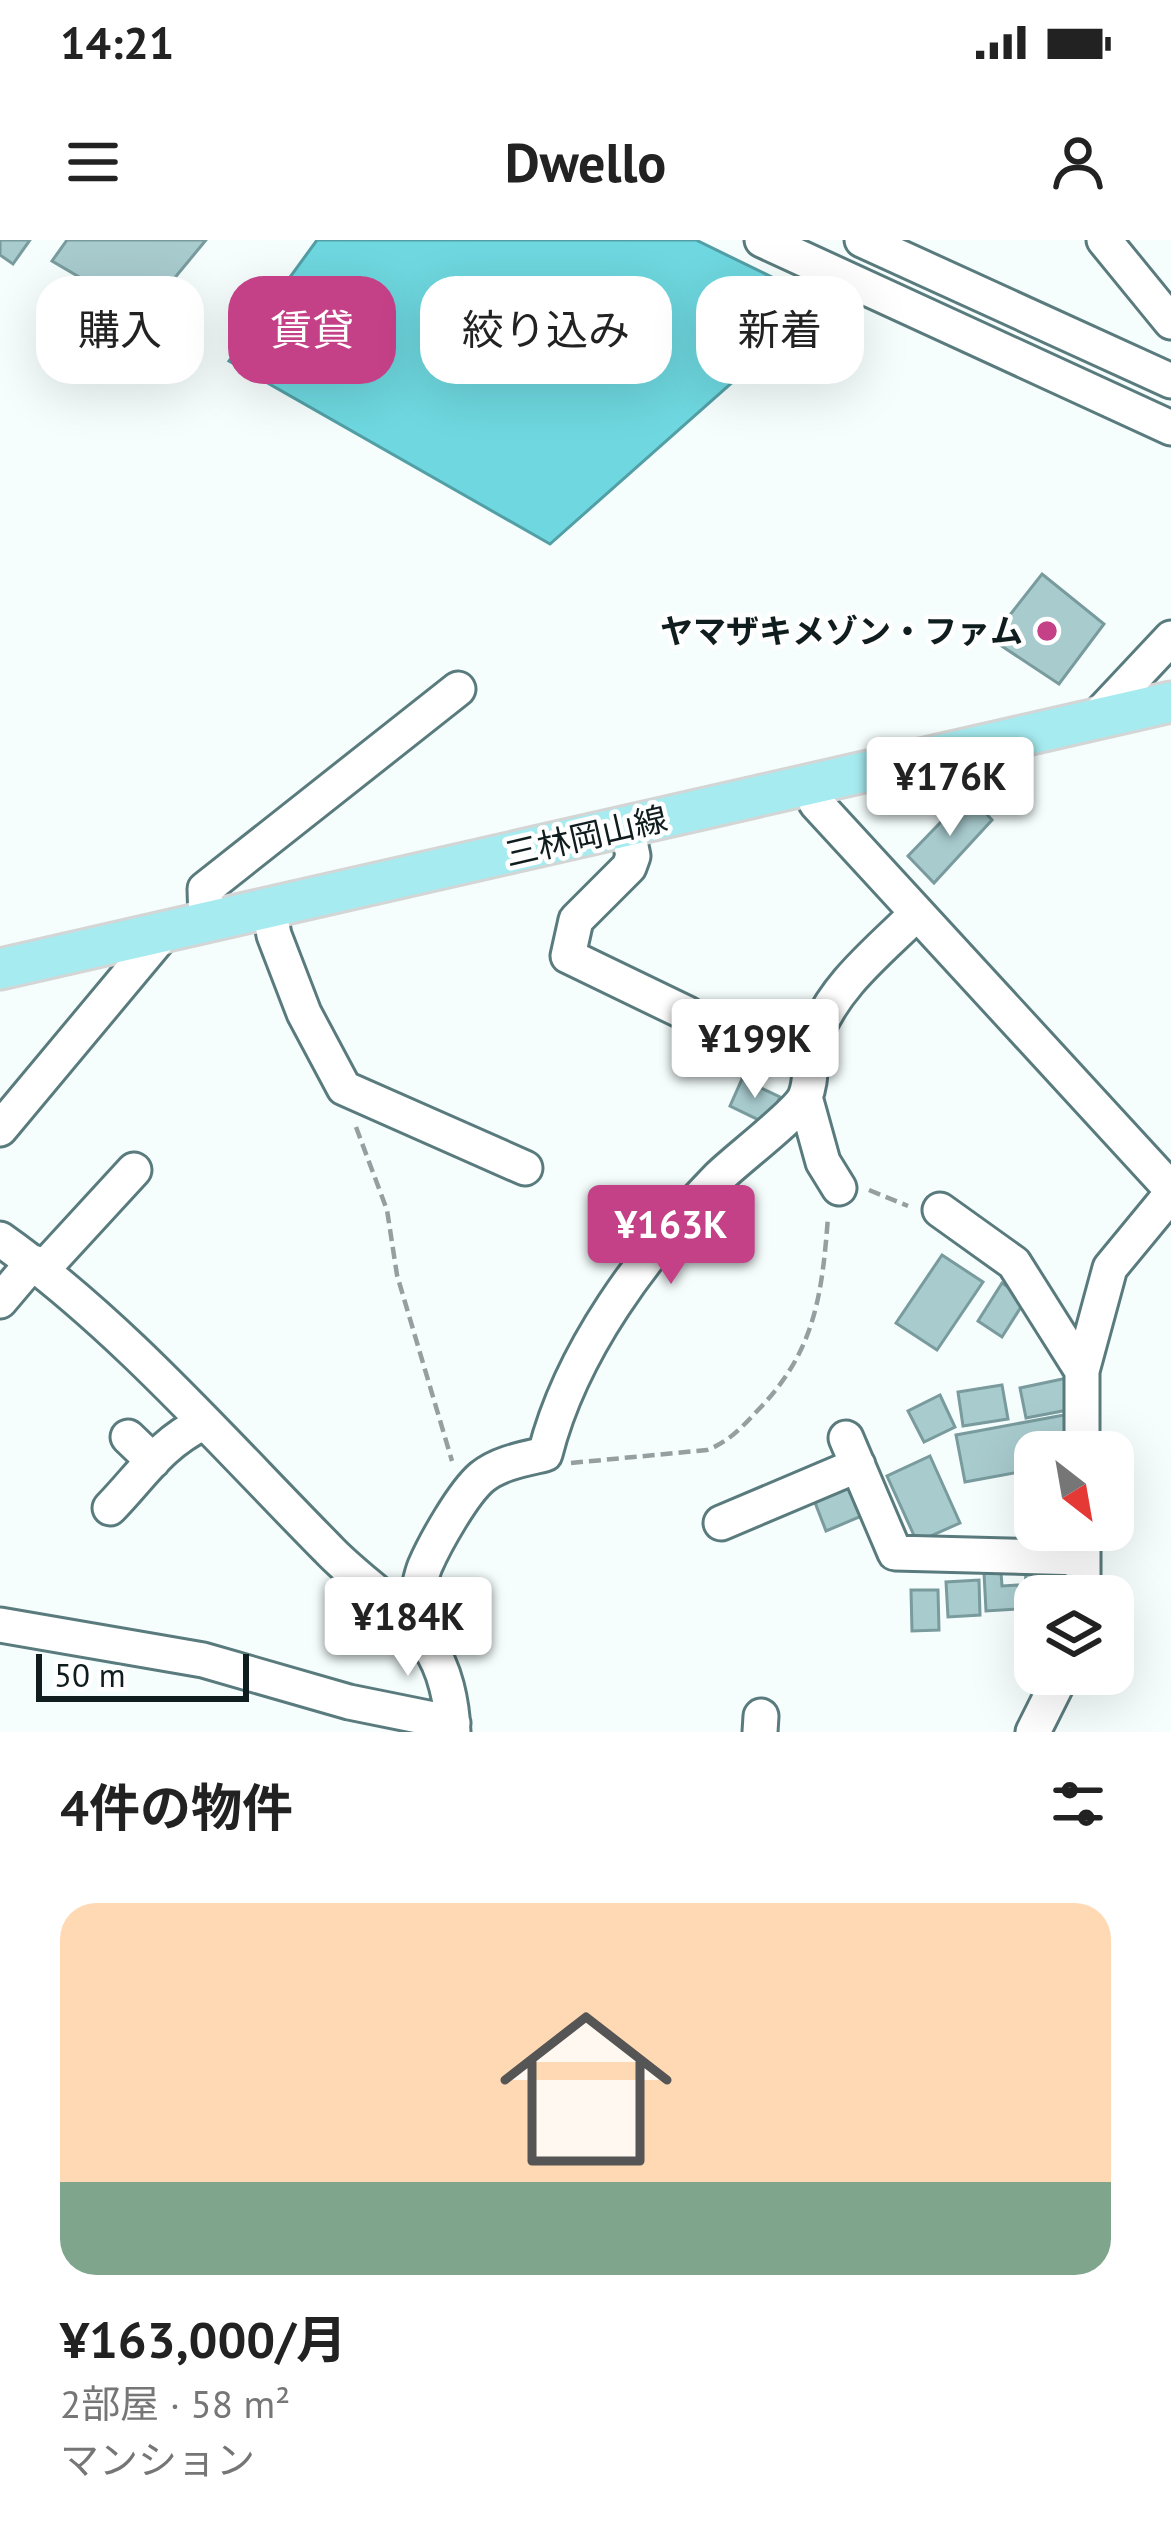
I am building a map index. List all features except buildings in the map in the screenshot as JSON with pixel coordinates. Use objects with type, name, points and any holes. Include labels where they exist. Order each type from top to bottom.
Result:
[{"type":"main road","name":"三林岡山線","points":[[0,969],[1171,702]]},
{"type":"street","points":[[761,240],[1161,424],[1170,380],[862,240]]},
{"type":"street","points":[[1103,240],[1171,322]]},
{"type":"street","points":[[1095,719],[1171,638]]},
{"type":"street","points":[[206,922],[205,890],[458,688]]},
{"type":"street","points":[[812,783],[816,803],[1171,1191],[1110,1268],[1082,1370],[1082,1431]]},
{"type":"street","points":[[627,827],[633,856],[629,867],[576,920],[554,966],[672,996]]},
{"type":"street","points":[[269,908],[304,1012],[344,1088],[525,1168]]},
{"type":"street","points":[[831,1175],[805,1097],[814,1038],[826,1013],[861,969],[915,915]]},
{"type":"street","points":[[0,1129],[166,930]]},
{"type":"street","points":[[404,1618],[415,1606],[427,1561],[482,1478],[500,1467],[545,1454],[573,1377],[633,1280],[686,1212],[805,1097]]},
{"type":"street","points":[[0,1301],[129,1190]]},
{"type":"street","points":[[940,1210],[1014,1263],[1082,1370]]},
{"type":"street","points":[[0,1239],[38,1266],[430,1646],[448,1690],[453,1728],[203,1660],[0,1625]]},
{"type":"street","points":[[110,1508],[140,1449],[163,1446],[203,1423]]},
{"type":"street","points":[[721,1523],[852,1451],[895,1553],[1014,1547]]},
{"type":"street","points":[[1033,1732],[1052,1695]]},
{"type":"path","points":[[344,1088],[387,1210],[397,1275],[464,1501]]},
{"type":"path","points":[[545,1454],[551,1464],[707,1450],[724,1443],[751,1418],[780,1388],[812,1333],[831,1175],[900,1205],[940,1210]]},
{"type":"water","points":[[317,240],[696,240],[770,276],[696,276],[696,384],[730,384],[550,544],[269,384],[396,384],[396,276],[291,276]]},
{"type":"place","name":"ヤマザキメゾン・ファム","points":[[1047,631]]}]
